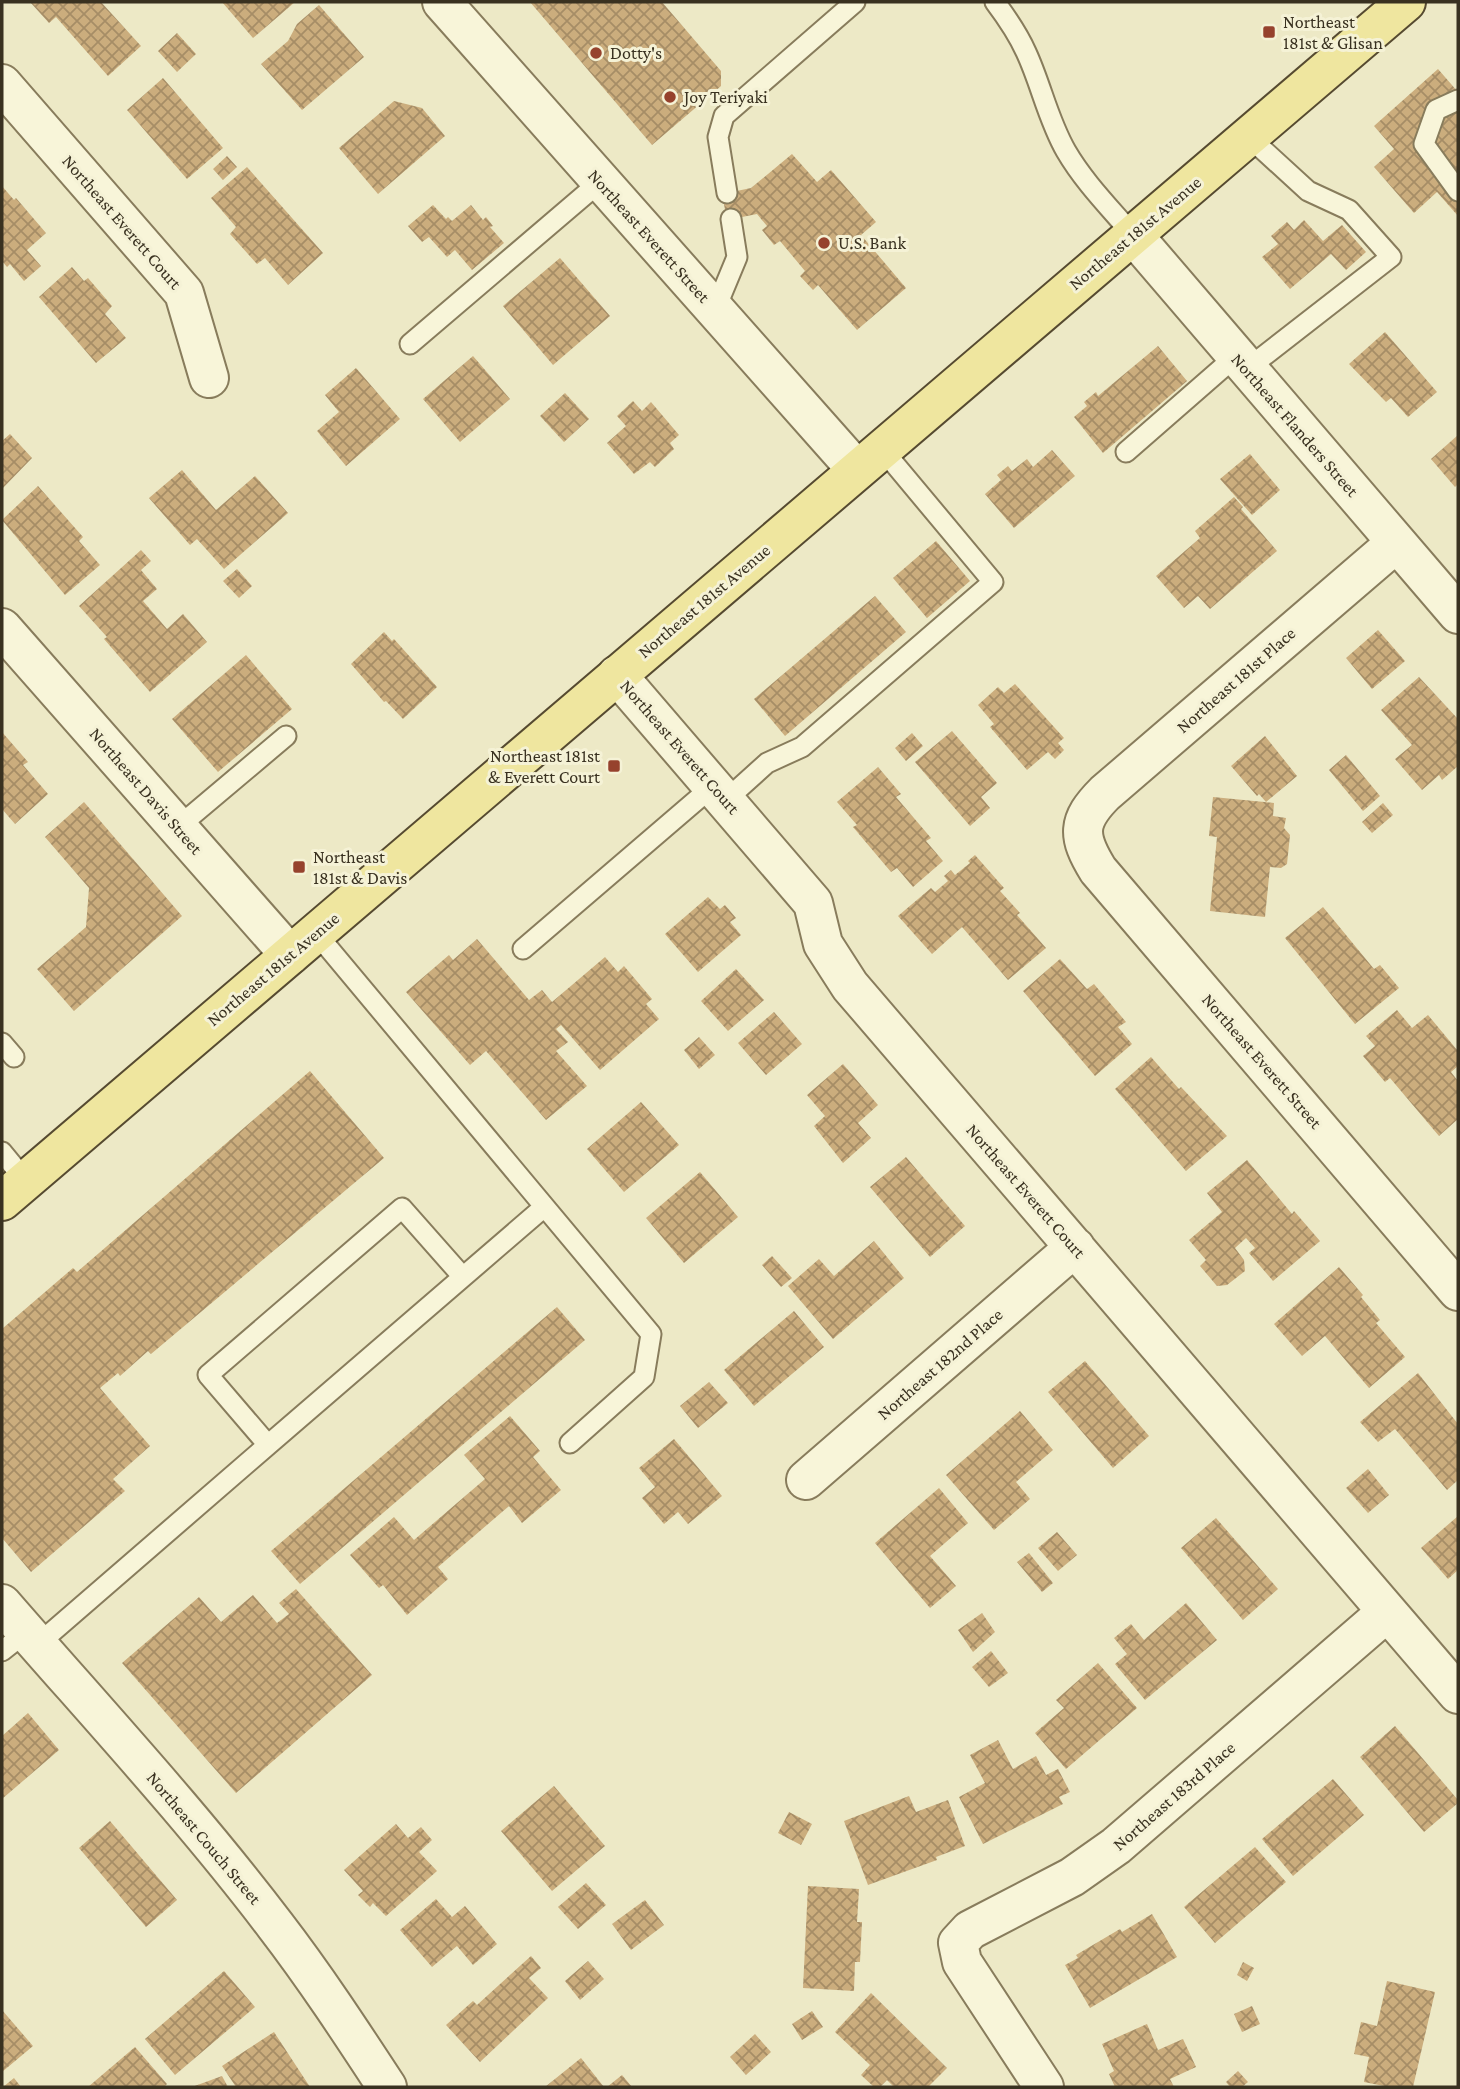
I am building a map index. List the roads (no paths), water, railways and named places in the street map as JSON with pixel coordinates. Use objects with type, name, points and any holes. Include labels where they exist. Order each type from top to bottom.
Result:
[{"type":"main road","name":"Northeast 181st Avenue","points":[[10,1177],[303,944],[1406,2]]},
{"type":"street","name":"Northeast Everett Street","points":[[450,5],[715,310],[869,460]]},
{"type":"street","name":"Northeast Everett Court","points":[[2,84],[184,293],[209,378]]},
{"type":"street","name":"Northeast Flanders Street","points":[[1133,235],[1458,614]]},
{"type":"street","name":"Northeast 181st Place","points":[[1083,823],[1090,808],[1105,793],[1396,543]]},
{"type":"street","name":"Northeast Davis Street","points":[[2,628],[178,827],[303,944]]},
{"type":"street","name":"Northeast Everett Court","points":[[617,675],[813,904],[823,944],[850,986],[1458,1694]]},
{"type":"street","name":"Northeast Everett Street","points":[[1083,823],[1084,848],[1098,870],[1458,1291]]},
{"type":"street","name":"Northeast 182nd Place","points":[[806,1480],[1074,1247]]},
{"type":"street","name":"Northeast 183rd Place","points":[[1044,2087],[962,1962],[958,1943],[970,1930],[1072,1877],[1116,1846],[1387,1612]]},
{"type":"street","name":"Northeast Couch Street","points":[[17,1633],[183,1811],[275,1924],[387,2087]]},
{"type":"lane","points":[[727,193],[718,137],[724,116],[855,2]]},
{"type":"lane","points":[[995,2],[1026,51],[1065,151],[1133,235]]},
{"type":"lane","points":[[1458,100],[1436,110],[1424,144],[1458,191]]},
{"type":"lane","points":[[1126,452],[1242,363],[1391,257],[1349,210],[1308,191],[1249,137]]},
{"type":"lane","points":[[410,344],[601,181]]},
{"type":"lane","points":[[715,310],[737,257],[732,219]]},
{"type":"lane","points":[[523,949],[720,793],[767,763],[802,747],[993,582],[869,460]]},
{"type":"lane","points":[[178,827],[286,736]]},
{"type":"lane","points":[[303,944],[543,1208],[651,1334],[644,1377],[570,1443]]},
{"type":"lane","points":[[268,1445],[208,1375],[402,1208],[463,1277]]},
{"type":"lane","points":[[17,1633],[88,1600],[543,1208]]},
{"type":"place","name":"Northeast 181st & Glisan","points":[[1269,32]]},
{"type":"place","name":"Dotty's","points":[[596,53]]},
{"type":"place","name":"Joy Teriyaki","points":[[670,97]]},
{"type":"place","name":"U.S. Bank","points":[[824,243]]},
{"type":"place","name":"Northeast 181st & Everett Court","points":[[614,766]]},
{"type":"place","name":"Northeast 181st & Davis","points":[[299,867]]}]
